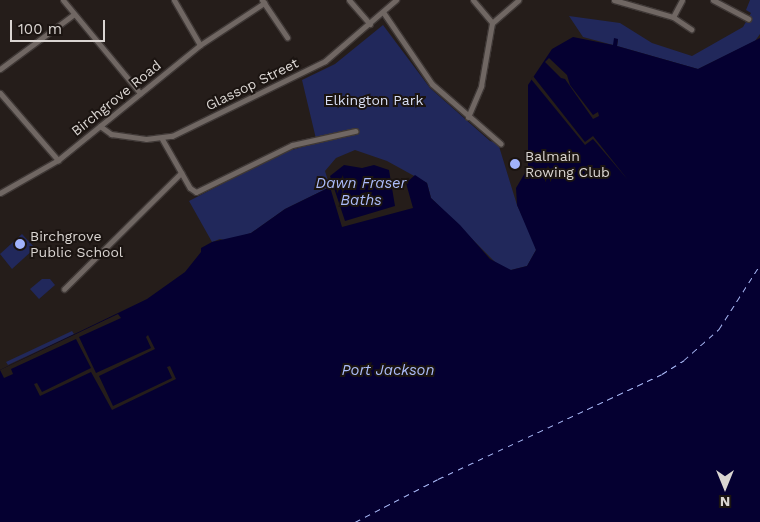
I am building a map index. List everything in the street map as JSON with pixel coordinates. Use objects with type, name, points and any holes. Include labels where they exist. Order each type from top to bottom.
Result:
[{"type":"street","points":[[64,0],[140,94]]},
{"type":"street","points":[[174,0],[200,45]]},
{"type":"street","points":[[349,0],[370,24]]},
{"type":"street","name":"Glassop Street","points":[[162,139],[325,61],[396,0]]},
{"type":"street","points":[[473,0],[492,23]]},
{"type":"street","points":[[468,117],[481,86],[492,23],[518,0]]},
{"type":"street","points":[[614,0],[673,17],[691,29]]},
{"type":"street","points":[[673,17],[682,0]]},
{"type":"street","points":[[713,0],[748,19]]},
{"type":"street","points":[[263,1],[287,37]]},
{"type":"street","name":"Birchgrove Road","points":[[1,192],[58,160],[200,45],[263,1]]},
{"type":"street","points":[[383,12],[432,84],[501,144]]},
{"type":"street","points":[[0,69],[74,14]]},
{"type":"street","points":[[0,93],[58,160]]},
{"type":"street","points":[[100,126],[111,134],[162,139],[190,188],[201,190],[296,143],[355,131]]},
{"type":"street","points":[[64,289],[181,172]]},
{"type":"green space","points":[[750,0],[760,0],[760,34],[755,41],[698,69],[617,46],[618,40],[613,45],[583,37],[569,16],[620,23],[652,43],[692,56],[743,27],[751,13],[746,10]]},
{"type":"green space","name":"Elkington Park","points":[[383,25],[430,88],[490,141],[498,143],[517,205],[534,241],[536,250],[527,266],[511,270],[500,267],[431,198],[427,183],[387,161],[355,150],[336,158],[325,171],[330,187],[285,209],[251,233],[228,241],[220,239],[212,242],[189,201],[284,152],[317,143],[302,80],[335,64]]},
{"type":"green space","points":[[22,234],[35,248],[12,269],[0,254]]},
{"type":"green space","points":[[42,279],[50,279],[55,285],[39,299],[30,289]]},
{"type":"green space","points":[[72,331],[74,334],[8,365],[6,362]]},
{"type":"water","name":"Port Jackson","points":[[573,37],[613,45],[614,38],[618,39],[617,46],[698,69],[760,38],[760,522],[0,522],[0,370],[147,299],[185,272],[201,252],[201,248],[212,242],[251,233],[285,209],[330,187],[342,227],[413,208],[406,183],[415,175],[427,183],[431,198],[460,225],[490,259],[511,270],[527,266],[536,250],[517,205],[516,188],[528,168],[528,85],[552,49]]},
{"type":"water","name":"Dawn Fraser Baths","points":[[344,165],[362,168],[374,165],[389,170],[395,206],[345,221],[330,176]]},
{"type":"pier","points":[[549,58],[567,75],[570,85],[593,115],[598,112],[599,116],[593,119],[565,79],[561,78],[545,62]]},
{"type":"pier","points":[[533,76],[585,142],[593,136],[628,180],[593,139],[585,145],[531,79]]},
{"type":"pier","points":[[118,314],[121,318],[79,337],[96,373],[151,348],[146,337],[148,335],[155,349],[99,376],[113,406],[172,378],[167,367],[170,366],[176,379],[112,410],[91,372],[40,396],[34,384],[37,383],[42,392],[91,368],[76,339],[11,369],[13,374],[4,378],[0,370]]},
{"type":"ferry route","points":[[355,522],[438,479],[662,374],[684,360],[719,329],[760,265]]},
{"type":"place","name":"Balmain Rowing Club","points":[[515,164]]},
{"type":"place","name":"Birchgrove Public School","points":[[20,244]]}]
